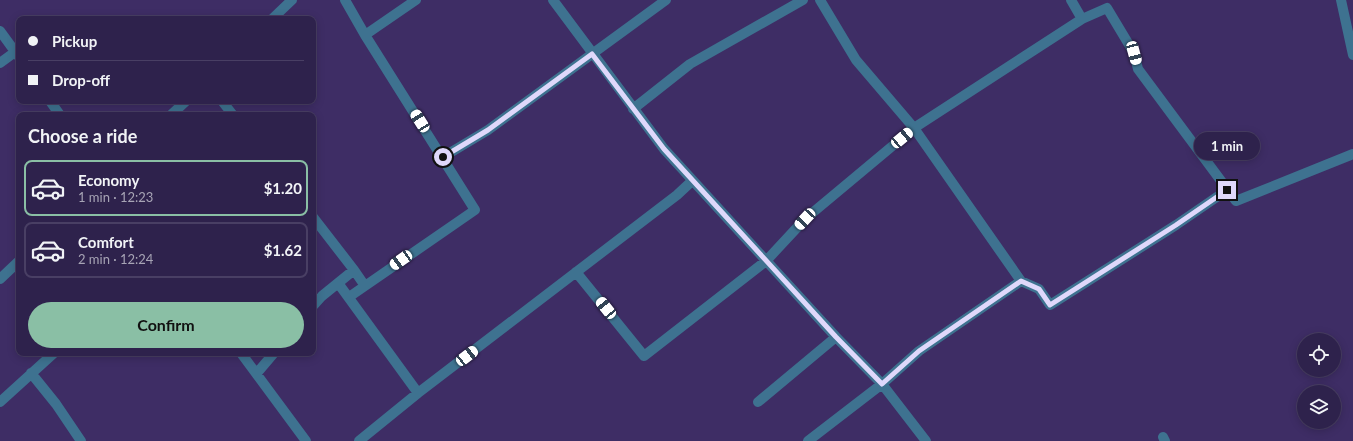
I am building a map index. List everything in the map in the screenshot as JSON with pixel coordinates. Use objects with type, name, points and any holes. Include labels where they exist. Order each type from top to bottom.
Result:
[{"type":"street","points":[[275,16],[292,0]]},
{"type":"street","points":[[345,0],[475,210],[348,297]]},
{"type":"street","points":[[366,35],[416,0]]},
{"type":"street","points":[[553,0],[664,149],[836,337],[882,384],[926,441]]},
{"type":"street","points":[[443,157],[488,130],[666,0]]},
{"type":"street","points":[[633,109],[690,64],[803,0]]},
{"type":"street","points":[[1070,0],[1082,19]]},
{"type":"street","points":[[1341,0],[1353,55]]},
{"type":"street","points":[[823,1],[856,60],[914,128],[1021,281],[1039,289],[1050,305],[1176,225],[1227,190]]},
{"type":"street","points":[[576,272],[644,356],[766,261],[805,219],[914,128],[1082,19],[1108,8],[1134,53],[1138,69],[1236,201],[1353,154]]},
{"type":"street","points":[[0,31],[16,53]]},
{"type":"street","points":[[0,63],[16,55]]},
{"type":"street","points":[[174,112],[183,104]]},
{"type":"street","points":[[224,104],[231,112]]},
{"type":"street","points":[[359,441],[677,195],[692,181]]},
{"type":"street","points":[[316,221],[354,270],[364,286]]},
{"type":"street","points":[[0,279],[16,264]]},
{"type":"street","points":[[316,303],[354,270]]},
{"type":"street","points":[[808,441],[882,384],[919,351],[1021,281]]},
{"type":"street","points":[[338,283],[418,394]]},
{"type":"street","points":[[758,402],[836,337]]},
{"type":"street","points":[[0,402],[51,356]]},
{"type":"street","points":[[243,356],[306,441]]},
{"type":"street","points":[[257,373],[271,356]]},
{"type":"street","points":[[31,373],[56,404],[81,441]]},
{"type":"route","points":[[443,157],[488,130],[592,54],[664,149],[755,250],[882,384],[919,351],[1021,281],[1039,289],[1050,305],[1176,225],[1227,190]]}]
